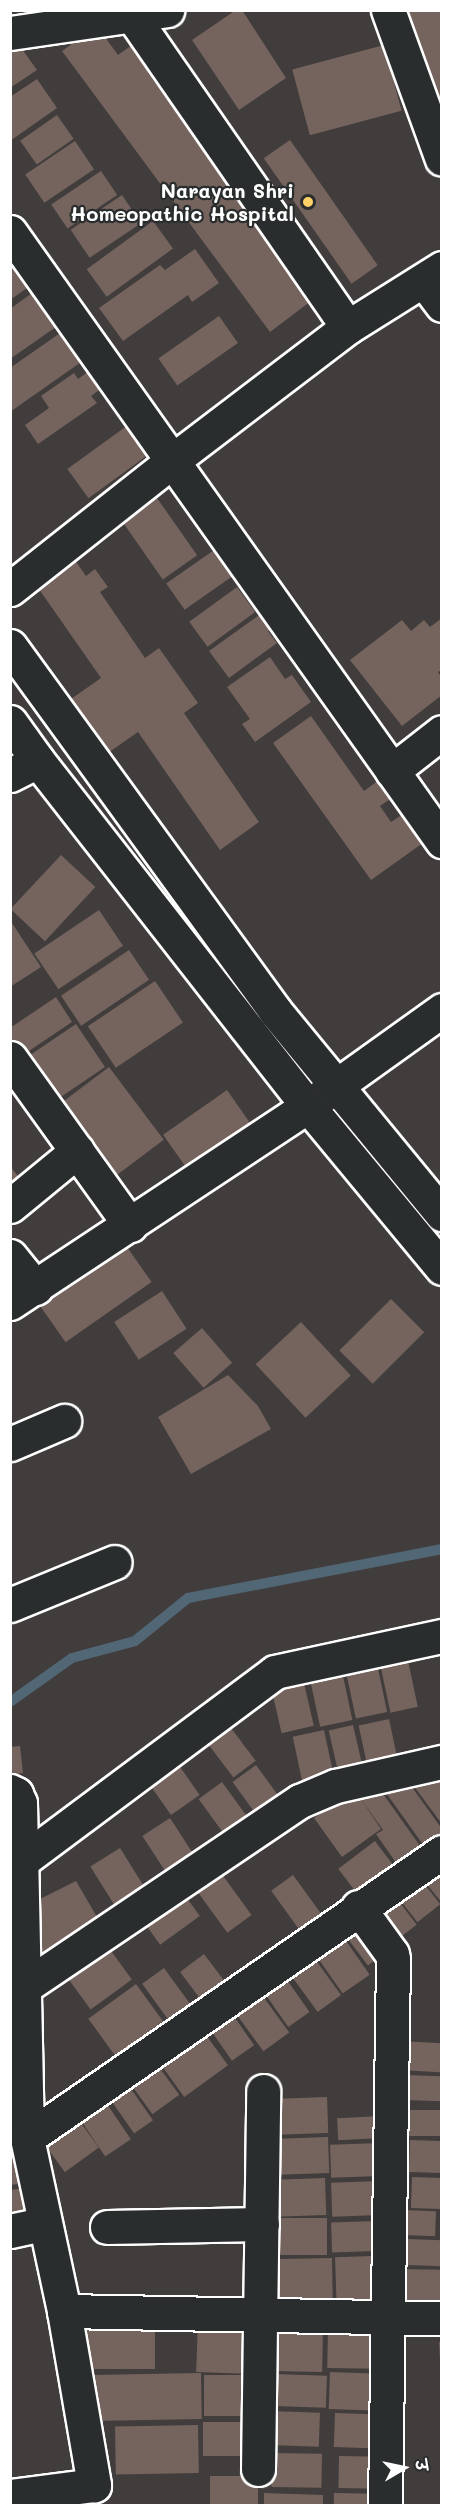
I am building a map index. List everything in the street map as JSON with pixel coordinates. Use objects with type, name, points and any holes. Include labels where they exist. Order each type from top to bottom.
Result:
[{"type":"street","points":[[10,33],[133,17],[167,10]]},
{"type":"street","points":[[388,10],[441,159]]},
{"type":"street","points":[[133,17],[348,327]]},
{"type":"street","points":[[10,232],[441,841]]},
{"type":"street","points":[[10,589],[172,461],[348,327],[436,285]]},
{"type":"street","points":[[10,646],[275,1011],[441,1214]]},
{"type":"street","points":[[10,722],[24,768],[441,1268]]},
{"type":"street","points":[[392,771],[441,732]]},
{"type":"street","points":[[10,1256],[23,1296],[308,1106],[441,1010]]},
{"type":"street","points":[[10,1058],[130,1225]]},
{"type":"street","points":[[10,1206],[77,1151]]},
{"type":"street","points":[[10,1444],[64,1421]]},
{"type":"street","points":[[10,1605],[115,1562]]},
{"type":"street","points":[[23,1860],[275,1672],[441,1636]]},
{"type":"street","points":[[24,1987],[300,1801],[336,1786],[441,1762]]},
{"type":"street","points":[[10,1791],[19,1798],[23,1860],[24,1987],[21,2122],[64,2311],[94,2485],[10,2496]]},
{"type":"street","points":[[21,2122],[441,1852]]},
{"type":"street","points":[[358,1907],[392,1954],[393,1959],[385,2505]]},
{"type":"street","points":[[258,2469],[263,2091]]},
{"type":"street","points":[[10,2231],[44,2224]]},
{"type":"street","points":[[107,2227],[262,2224]]},
{"type":"street","points":[[64,2311],[441,2318]]},
{"type":"building","points":[[236,10],[242,10],[286,78],[239,110],[192,40]]},
{"type":"building","points":[[408,10],[442,10],[442,127],[441,127]]},
{"type":"building","points":[[97,26],[118,55],[132,45],[151,70],[148,73],[315,298],[270,332],[62,51]]},
{"type":"building","points":[[17,42],[37,70],[10,88],[10,47]]},
{"type":"building","points":[[384,45],[402,111],[310,135],[292,70]]},
{"type":"building","points":[[37,79],[57,108],[10,141],[10,97]]},
{"type":"building","points":[[57,115],[74,139],[37,165],[20,141]]},
{"type":"building","points":[[290,140],[378,265],[352,284],[264,158]]},
{"type":"building","points":[[75,141],[94,169],[44,203],[25,175]]},
{"type":"building","points":[[101,171],[117,195],[67,229],[51,205]]},
{"type":"building","points":[[122,195],[141,223],[90,258],[71,230]]},
{"type":"building","points":[[153,221],[173,249],[107,297],[87,269]]},
{"type":"building","points":[[195,249],[219,283],[192,302],[188,295],[123,341],[99,308],[160,265],[165,270]]},
{"type":"building","points":[[10,259],[30,286],[10,300]]},
{"type":"building","points":[[32,293],[56,327],[10,359],[10,309]]},
{"type":"building","points":[[219,316],[238,343],[177,385],[158,358]]},
{"type":"building","points":[[63,331],[84,360],[10,412],[10,368]]},
{"type":"building","points":[[89,371],[102,388],[91,396],[97,403],[38,444],[25,425],[49,408],[41,396],[74,373],[78,379]]},
{"type":"building","points":[[128,425],[149,454],[88,498],[67,469]]},
{"type":"building","points":[[157,498],[197,555],[163,579],[123,522]]},
{"type":"building","points":[[217,548],[235,574],[185,610],[166,584]]},
{"type":"building","points":[[72,556],[86,576],[95,569],[108,587],[100,592],[145,658],[159,648],[198,703],[184,713],[259,822],[220,850],[138,732],[108,753],[71,699],[101,678],[34,582]]},
{"type":"building","points":[[237,587],[255,612],[207,647],[189,622]]},
{"type":"building","points":[[266,610],[277,624],[268,631],[277,643],[229,678],[209,651]]},
{"type":"building","points":[[442,618],[442,670],[438,672],[442,678],[442,695],[402,726],[350,660],[402,620],[411,631],[424,620],[430,627]]},
{"type":"building","points":[[270,657],[285,679],[292,675],[311,702],[255,742],[242,724],[250,719],[227,687]]},
{"type":"building","points":[[311,716],[364,791],[379,780],[392,798],[380,806],[391,822],[403,814],[423,843],[371,880],[273,743]]},
{"type":"building","points":[[61,855],[95,887],[45,941],[11,909]]},
{"type":"building","points":[[99,910],[123,946],[58,989],[34,954]]},
{"type":"building","points":[[10,920],[41,967],[10,987]]},
{"type":"building","points":[[129,950],[149,980],[81,1026],[61,996]]},
{"type":"building","points":[[155,981],[183,1022],[116,1068],[88,1026]]},
{"type":"building","points":[[56,997],[72,1022],[17,1059],[10,1048],[10,1028]]},
{"type":"building","points":[[76,1024],[105,1067],[47,1106],[18,1063]]},
{"type":"building","points":[[109,1067],[164,1140],[109,1181],[54,1109]]},
{"type":"building","points":[[227,1090],[257,1133],[193,1177],[163,1135]]},
{"type":"building","points":[[10,1166],[21,1180],[10,1188]]},
{"type":"building","points":[[120,1237],[152,1282],[66,1342],[34,1297]]},
{"type":"building","points":[[162,1291],[187,1329],[139,1360],[114,1322]]},
{"type":"building","points":[[391,1299],[424,1332],[373,1384],[339,1351]]},
{"type":"building","points":[[301,1322],[351,1375],[305,1418],[256,1364]]},
{"type":"building","points":[[202,1328],[232,1363],[203,1388],[173,1353]]},
{"type":"building","points":[[228,1375],[258,1406],[271,1429],[191,1474],[158,1417]]},
{"type":"building","points":[[407,1656],[418,1707],[390,1713],[380,1662]]},
{"type":"building","points":[[377,1664],[387,1712],[356,1719],[346,1671]]},
{"type":"building","points":[[342,1671],[352,1720],[320,1727],[310,1678]]},
{"type":"building","points":[[303,1679],[314,1726],[282,1733],[271,1686]]},
{"type":"building","points":[[389,1719],[400,1769],[369,1775],[359,1725]]},
{"type":"building","points":[[225,1720],[256,1761],[233,1778],[203,1737]]},
{"type":"building","points":[[353,1725],[364,1774],[340,1779],[329,1731]]},
{"type":"building","points":[[324,1730],[335,1781],[304,1788],[293,1737]]},
{"type":"building","points":[[20,1746],[23,1773],[10,1775],[10,1747]]},
{"type":"building","points":[[171,1754],[200,1795],[171,1815],[142,1774]]},
{"type":"building","points":[[256,1765],[284,1803],[260,1820],[233,1782]]},
{"type":"building","points":[[442,1766],[442,1824],[404,1773]]},
{"type":"building","points":[[404,1776],[442,1829],[442,1834],[424,1846],[384,1790]]},
{"type":"building","points":[[222,1782],[253,1824],[229,1841],[199,1799]]},
{"type":"building","points":[[376,1784],[423,1850],[399,1867],[376,1834],[383,1830],[361,1799],[381,1829],[342,1857],[314,1818],[354,1790]]},
{"type":"building","points":[[170,1818],[194,1855],[166,1873],[142,1836]]},
{"type":"building","points":[[375,1841],[397,1870],[360,1897],[338,1869]]},
{"type":"building","points":[[120,1848],[147,1891],[117,1910],[90,1867]]},
{"type":"building","points":[[442,1852],[442,1903],[416,1871]]},
{"type":"building","points":[[415,1872],[440,1904],[417,1922],[392,1890]]},
{"type":"building","points":[[221,1873],[252,1915],[227,1933],[197,1891]]},
{"type":"building","points":[[293,1875],[323,1916],[301,1932],[271,1891]]},
{"type":"building","points":[[76,1881],[100,1922],[38,1965],[34,1902]]},
{"type":"building","points":[[389,1888],[417,1925],[392,1943],[364,1907]]},
{"type":"building","points":[[181,1890],[200,1916],[160,1945],[141,1919]]},
{"type":"building","points":[[361,1923],[384,1953],[368,1965],[345,1935]]},
{"type":"building","points":[[337,1928],[370,1975],[343,1994],[310,1947]]},
{"type":"building","points":[[106,1944],[132,1980],[91,2010],[65,1974]]},
{"type":"building","points":[[307,1948],[341,1995],[318,2012],[284,1965]]},
{"type":"building","points":[[204,1954],[230,1988],[206,2006],[180,1972]]},
{"type":"building","points":[[278,1967],[310,2012],[288,2027],[257,1982]]},
{"type":"building","points":[[164,1968],[196,2012],[174,2028],[142,1984]]},
{"type":"building","points":[[136,1984],[163,2021],[115,2056],[88,2019]]},
{"type":"building","points":[[254,1984],[289,2033],[263,2051],[228,2003]]},
{"type":"building","points":[[226,2005],[254,2045],[232,2061],[204,2020]]},
{"type":"building","points":[[198,2024],[228,2065],[184,2097],[154,2056]]},
{"type":"building","points":[[400,2041],[442,2043],[440,2072],[398,2070]]},
{"type":"building","points":[[151,2056],[179,2095],[153,2114],[124,2075]]},
{"type":"building","points":[[405,2075],[442,2076],[441,2101],[404,2100]]},
{"type":"building","points":[[122,2076],[153,2120],[134,2133],[103,2089]]},
{"type":"building","points":[[99,2092],[131,2139],[105,2157],[73,2109]]},
{"type":"building","points":[[327,2097],[328,2133],[271,2135],[270,2099]]},
{"type":"building","points":[[407,2110],[442,2110],[442,2136],[407,2136]]},
{"type":"building","points":[[73,2112],[99,2148],[65,2172],[39,2137]]},
{"type":"building","points":[[381,2116],[382,2138],[338,2140],[337,2118]]},
{"type":"building","points":[[328,2137],[329,2173],[278,2175],[277,2139]]},
{"type":"building","points":[[410,2140],[442,2141],[441,2173],[409,2172]]},
{"type":"building","points":[[380,2143],[381,2176],[331,2178],[330,2145]]},
{"type":"building","points":[[17,2156],[20,2184],[10,2185],[10,2157]]},
{"type":"building","points":[[412,2177],[442,2178],[441,2209],[411,2208]]},
{"type":"building","points":[[325,2178],[326,2215],[275,2217],[274,2180]]},
{"type":"building","points":[[379,2181],[380,2215],[332,2217],[331,2183]]},
{"type":"building","points":[[24,2188],[28,2220],[10,2222],[10,2190]]},
{"type":"building","points":[[403,2210],[436,2211],[435,2236],[402,2235]]},
{"type":"building","points":[[276,2218],[327,2218],[327,2255],[276,2255]]},
{"type":"building","points":[[375,2221],[376,2251],[332,2253],[331,2223]]},
{"type":"building","points":[[406,2239],[442,2240],[441,2266],[405,2265]]},
{"type":"building","points":[[373,2256],[375,2303],[337,2304],[335,2257]]},
{"type":"building","points":[[332,2258],[333,2301],[279,2302],[278,2259]]},
{"type":"building","points":[[396,2269],[442,2270],[441,2305],[395,2304]]},
{"type":"building","points":[[198,2320],[248,2322],[246,2374],[196,2372]]},
{"type":"building","points":[[81,2322],[155,2322],[155,2369],[81,2369]]},
{"type":"building","points":[[271,2325],[323,2326],[322,2372],[270,2371]]},
{"type":"building","points":[[328,2325],[377,2326],[376,2369],[327,2368]]},
{"type":"building","points":[[439,2342],[442,2342],[442,2359],[440,2359]]},
{"type":"building","points":[[330,2372],[380,2374],[379,2411],[329,2409]]},
{"type":"building","points":[[201,2373],[202,2419],[91,2421],[90,2375]]},
{"type":"building","points":[[275,2374],[327,2376],[326,2408],[274,2406]]},
{"type":"building","points":[[204,2375],[252,2375],[252,2416],[204,2416]]},
{"type":"building","points":[[271,2411],[320,2413],[319,2447],[270,2445]]},
{"type":"building","points":[[335,2413],[381,2415],[380,2449],[334,2447]]},
{"type":"building","points":[[203,2422],[255,2422],[255,2456],[203,2456]]},
{"type":"building","points":[[198,2425],[199,2473],[116,2474],[115,2426]]},
{"type":"building","points":[[272,2453],[322,2454],[321,2488],[271,2487]]},
{"type":"building","points":[[339,2456],[382,2457],[381,2489],[338,2488]]},
{"type":"building","points":[[210,2476],[258,2476],[258,2506],[210,2506]]},
{"type":"building","points":[[264,2493],[323,2495],[323,2506],[264,2506]]},
{"type":"building","points":[[334,2493],[380,2494],[380,2506],[334,2506]]},
{"type":"waterway","points":[[10,1702],[72,1658],[135,1641],[188,1598],[442,1549]]},
{"type":"place","name":"Narayan Shri Homeopathic Hospital","points":[[308,202]]}]
